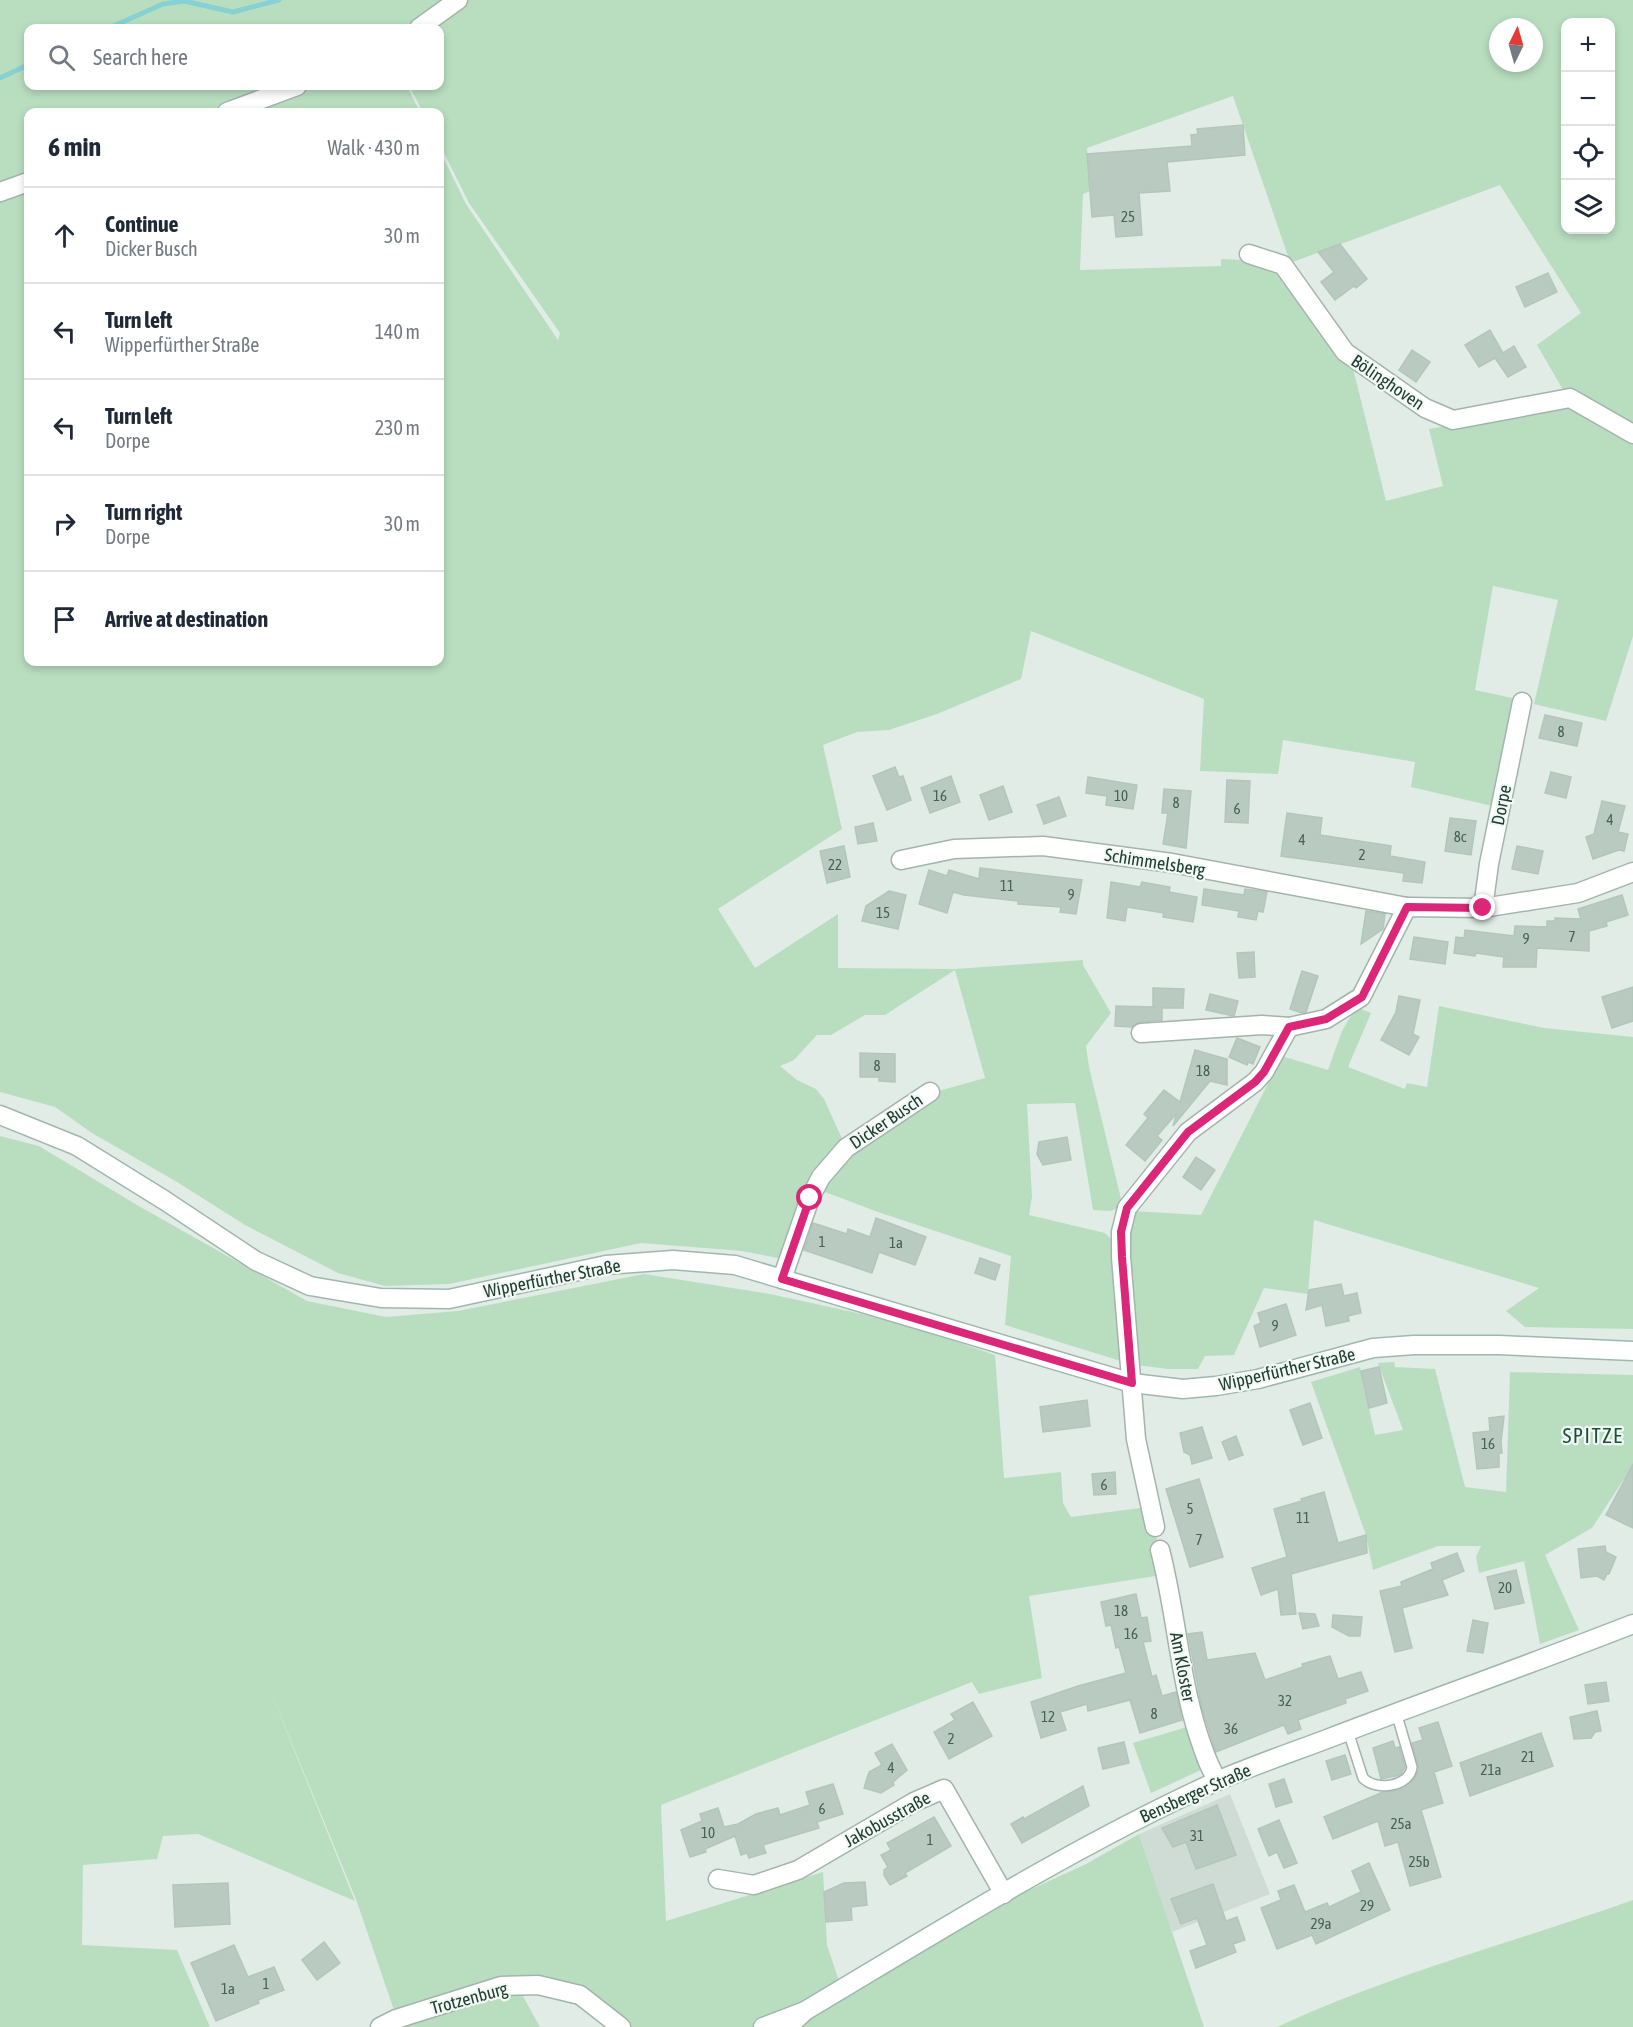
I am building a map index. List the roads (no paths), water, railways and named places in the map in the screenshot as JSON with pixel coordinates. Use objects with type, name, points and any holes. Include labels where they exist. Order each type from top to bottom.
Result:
[{"type":"street","points":[[425,24],[458,0]]},
{"type":"street","points":[[238,108],[286,90]]},
{"type":"street","points":[[0,192],[24,183]]},
{"type":"street","name":"Bölinghoven","points":[[1249,254],[1283,265],[1345,352],[1425,408],[1453,420],[1570,398],[1633,434]]},
{"type":"street","name":"Dorpe","points":[[1483,908],[1489,864],[1522,702]]},
{"type":"street","name":"Schimmelsberg","points":[[901,860],[954,849],[1043,846],[1172,863],[1407,907]]},
{"type":"street","points":[[1141,1033],[1262,1025],[1289,1027],[1326,1019],[1362,997],[1407,907],[1483,908],[1578,893],[1633,872]]},
{"type":"street","points":[[1155,1527],[1136,1439],[1121,1249],[1121,1232],[1127,1208],[1188,1132],[1255,1082],[1264,1072],[1289,1027]]},
{"type":"street","name":"Dicker Busch","points":[[782,1279],[810,1198],[821,1177],[846,1148],[930,1092]]},
{"type":"street","name":"Wipperfürther Straße","points":[[0,1115],[77,1146],[256,1261],[310,1286],[381,1298],[449,1299],[606,1265],[673,1260],[735,1265],[1132,1383],[1183,1389],[1258,1379],[1372,1348],[1414,1345],[1499,1345],[1633,1351]]},
{"type":"street","name":"Am Kloster","points":[[1160,1550],[1169,1585],[1186,1690],[1209,1767],[1218,1781]]},
{"type":"street","name":"Bensberger Straße","points":[[788,2027],[805,2011],[1138,1818],[1218,1781],[1633,1624]]},
{"type":"street","name":"Jakobusstraße","points":[[718,1879],[754,1885],[798,1870],[914,1802],[944,1789],[1004,1894]]},
{"type":"street","name":"Trotzenburg","points":[[380,2027],[396,2019],[501,1986],[538,1985],[580,1995],[621,2027]]},
{"type":"street","points":[[764,2027],[805,2011]]},
{"type":"lane","points":[[1348,1731],[1363,1778],[1382,1787],[1407,1779],[1412,1772],[1412,1767],[1396,1712]]},
{"type":"waterway","points":[[118,24],[163,4],[184,1],[233,12],[279,0]]},
{"type":"waterway","points":[[0,78],[24,67]]},
{"type":"district","name":"SPITZE","points":[[1593,1435]]}]
